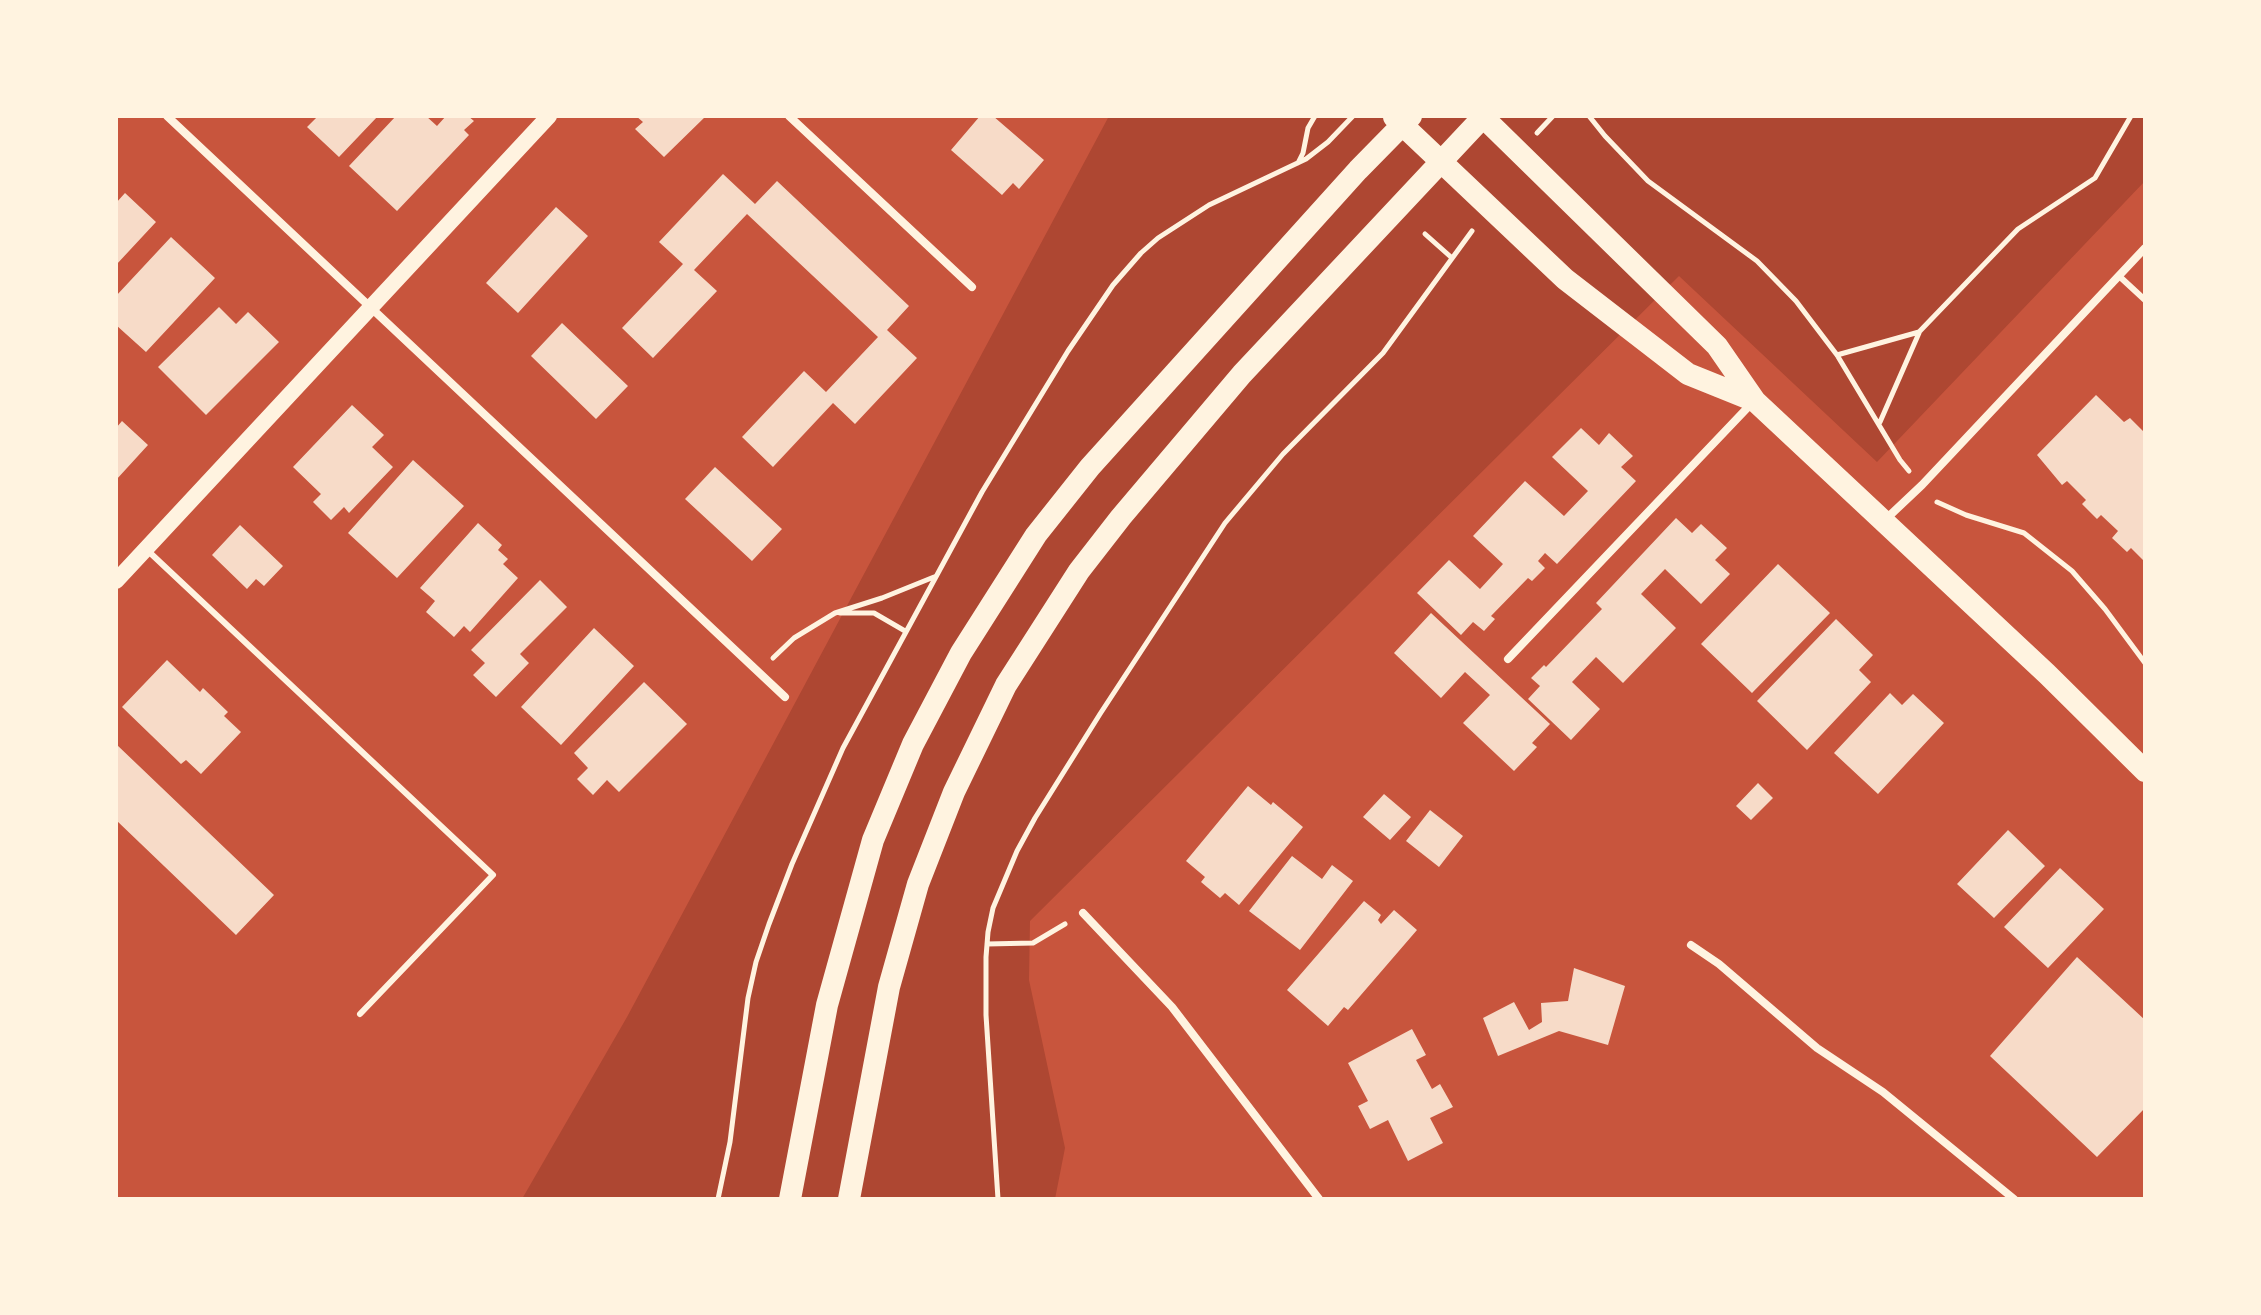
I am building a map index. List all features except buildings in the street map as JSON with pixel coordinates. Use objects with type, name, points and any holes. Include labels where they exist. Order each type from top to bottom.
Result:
[{"type":"highway","points":[[849,1199],[889,987],[918,884],[954,792],[1006,685],[1079,571],[1121,517],[1242,374],[1482,116],[1717,346],[1755,401],[2047,674],[2145,771]]},
{"type":"highway","points":[[790,1199],[827,1005],[873,840],[913,744],[955,664],[1021,557],[1081,477],[1402,119],[1440,162],[1565,279],[1688,374],[1755,401]]},
{"type":"main road","points":[[116,581],[549,116]]},
{"type":"street","points":[[167,116],[785,697]]},
{"type":"street","points":[[789,116],[972,287]]},
{"type":"street","points":[[1883,523],[2145,248]]},
{"type":"street","points":[[1508,659],[1755,401]]},
{"type":"street","points":[[1083,913],[1172,1007],[1319,1199]]},
{"type":"street","points":[[1691,945],[1719,964],[1817,1048],[1883,1092],[2014,1199]]},
{"type":"lane","points":[[2119,276],[2145,300]]},
{"type":"lane","points":[[146,549],[493,875],[360,1014]]},
{"type":"path","points":[[1298,163],[1308,128],[1315,116]]},
{"type":"path","points":[[1328,142],[1353,116]]},
{"type":"path","points":[[1537,133],[1553,116]]},
{"type":"path","points":[[1589,116],[1648,181],[1757,261],[1796,301],[1837,355],[1900,460]]},
{"type":"path","points":[[1879,423],[1919,332],[2018,229],[2095,178],[2131,116]]},
{"type":"path","points":[[1425,234],[1452,258]]},
{"type":"path","points":[[998,1199],[985,985],[993,908],[1003,882],[1035,818],[1225,523],[1283,454],[1383,353],[1469,236]]},
{"type":"path","points":[[1837,355],[1919,332]]},
{"type":"path","points":[[1938,503],[2024,533],[2036,542],[2072,571],[2145,663]]},
{"type":"path","points":[[760,672],[794,638],[835,613],[935,577]]},
{"type":"path","points":[[835,613],[874,613],[905,631]]},
{"type":"path","points":[[987,944],[1033,943],[1083,913]]},
{"type":"shaded area","points":[[1109,116],[2145,116],[2145,181],[1877,462],[1679,276],[1030,921],[1029,980],[1065,1148],[1055,1199],[522,1199],[627,1017]]}]
